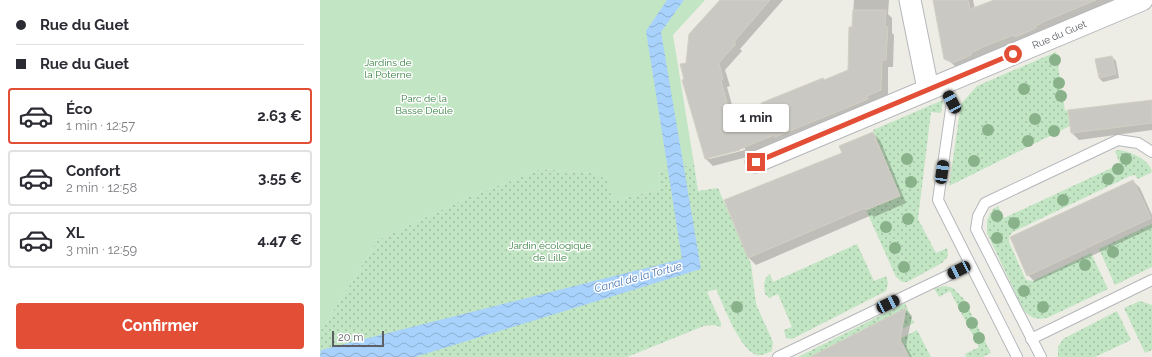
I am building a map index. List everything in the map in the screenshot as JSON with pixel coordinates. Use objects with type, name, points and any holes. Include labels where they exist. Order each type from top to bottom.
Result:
[{"type":"street","points":[[910,0],[935,86]]},
{"type":"street","name":"Rue du Guet","points":[[756,162],[1142,0]]},
{"type":"lane","points":[[935,86],[952,102],[938,200],[1017,357]]},
{"type":"lane","points":[[1040,357],[976,229],[978,216],[985,203],[1118,140],[1138,143],[1152,152]]},
{"type":"lane","points":[[778,357],[970,265]]},
{"type":"lane","points":[[1031,339],[1152,280]]},
{"type":"green space","name":"Parc de la Basse Deûle","points":[[320,0],[705,0],[673,35],[694,164],[658,172],[660,189],[613,201],[606,179],[593,173],[541,169],[471,196],[378,240],[320,332]]},
{"type":"green space","points":[[1056,52],[1065,111],[1068,110],[1070,126],[949,186],[961,104],[977,86]]},
{"type":"green space","points":[[943,100],[941,113],[931,112],[918,219],[936,253],[947,248],[948,256],[942,263],[907,282],[902,282],[896,277],[866,210],[900,196],[873,130]]},
{"type":"green space","points":[[1118,150],[1138,156],[1147,163],[1152,172],[1138,179],[1135,175],[1130,176],[1013,232],[1009,236],[1009,242],[1026,280],[1033,281],[1091,253],[1108,289],[1047,318],[1040,319],[1031,316],[1023,309],[987,233],[987,220],[993,209],[998,206],[1004,218],[1120,164],[1115,151]]},
{"type":"green space","name":"Jardin écologique de Lille","points":[[694,164],[698,191],[718,188],[751,264],[756,304],[773,342],[772,351],[763,355],[757,355],[751,352],[744,345],[733,326],[716,289],[707,292],[721,323],[721,327],[714,325],[704,326],[627,357],[320,357],[320,332],[378,240],[471,196],[541,169],[593,173],[607,179],[613,201],[660,189],[658,172]]},
{"type":"green space","points":[[1152,224],[1152,267],[1115,285],[1099,249]]},
{"type":"green space","points":[[857,244],[874,281],[886,276],[888,283],[886,291],[792,339],[786,338],[784,330],[792,327],[778,294],[769,298],[765,294],[764,283],[766,278],[770,274],[773,282]]},
{"type":"green space","points":[[946,286],[953,288],[964,299],[991,353],[983,357],[966,357],[965,354],[979,347],[950,291],[939,297],[934,288]]},
{"type":"green space","points":[[1140,301],[1152,305],[1152,350],[1145,353],[1124,308]]},
{"type":"green space","points":[[905,303],[914,323],[902,329],[905,309],[810,357],[798,357]]},
{"type":"green space","points":[[1117,311],[1131,340],[1095,357],[1058,357],[1058,347],[1063,339]]},
{"type":"green space","points":[[917,330],[931,357],[909,357],[900,339]]},
{"type":"water","name":"Canal de la Tortue","points":[[667,0],[684,0],[661,32],[701,269],[415,357],[320,357],[321,350],[682,259],[646,31]]},
{"type":"building","points":[[720,0],[770,0],[734,42],[736,44],[719,63],[723,79],[721,80],[729,111],[737,127],[766,116],[761,103],[823,78],[824,80],[848,70],[849,27],[852,27],[853,10],[886,10],[885,27],[888,27],[886,60],[882,60],[881,90],[867,96],[868,99],[775,137],[774,135],[740,150],[705,159],[682,80],[684,79],[680,64],[686,63],[689,34]]},
{"type":"building","points":[[933,0],[968,0],[970,9],[994,0],[1096,0],[1043,22],[1036,26],[1036,28],[1023,34],[1015,37],[1014,35],[983,47],[971,53],[971,55],[953,63],[944,59]]},
{"type":"building","points":[[1112,56],[1116,74],[1099,78],[1095,59]]},
{"type":"building","points":[[1152,100],[1152,123],[1071,133],[1068,110]]},
{"type":"building","points":[[873,132],[900,196],[866,210],[865,208],[748,258],[724,200],[842,153],[839,146]]},
{"type":"building","points":[[1133,180],[1151,218],[1027,276],[1010,237]]},
{"type":"building","points":[[906,308],[900,339],[909,357],[810,357]]},
{"type":"route","points":[[756,162],[1013,54]]},
{"type":"park label","name":"Jardins de la Poterne","points":[[388,68]]}]
